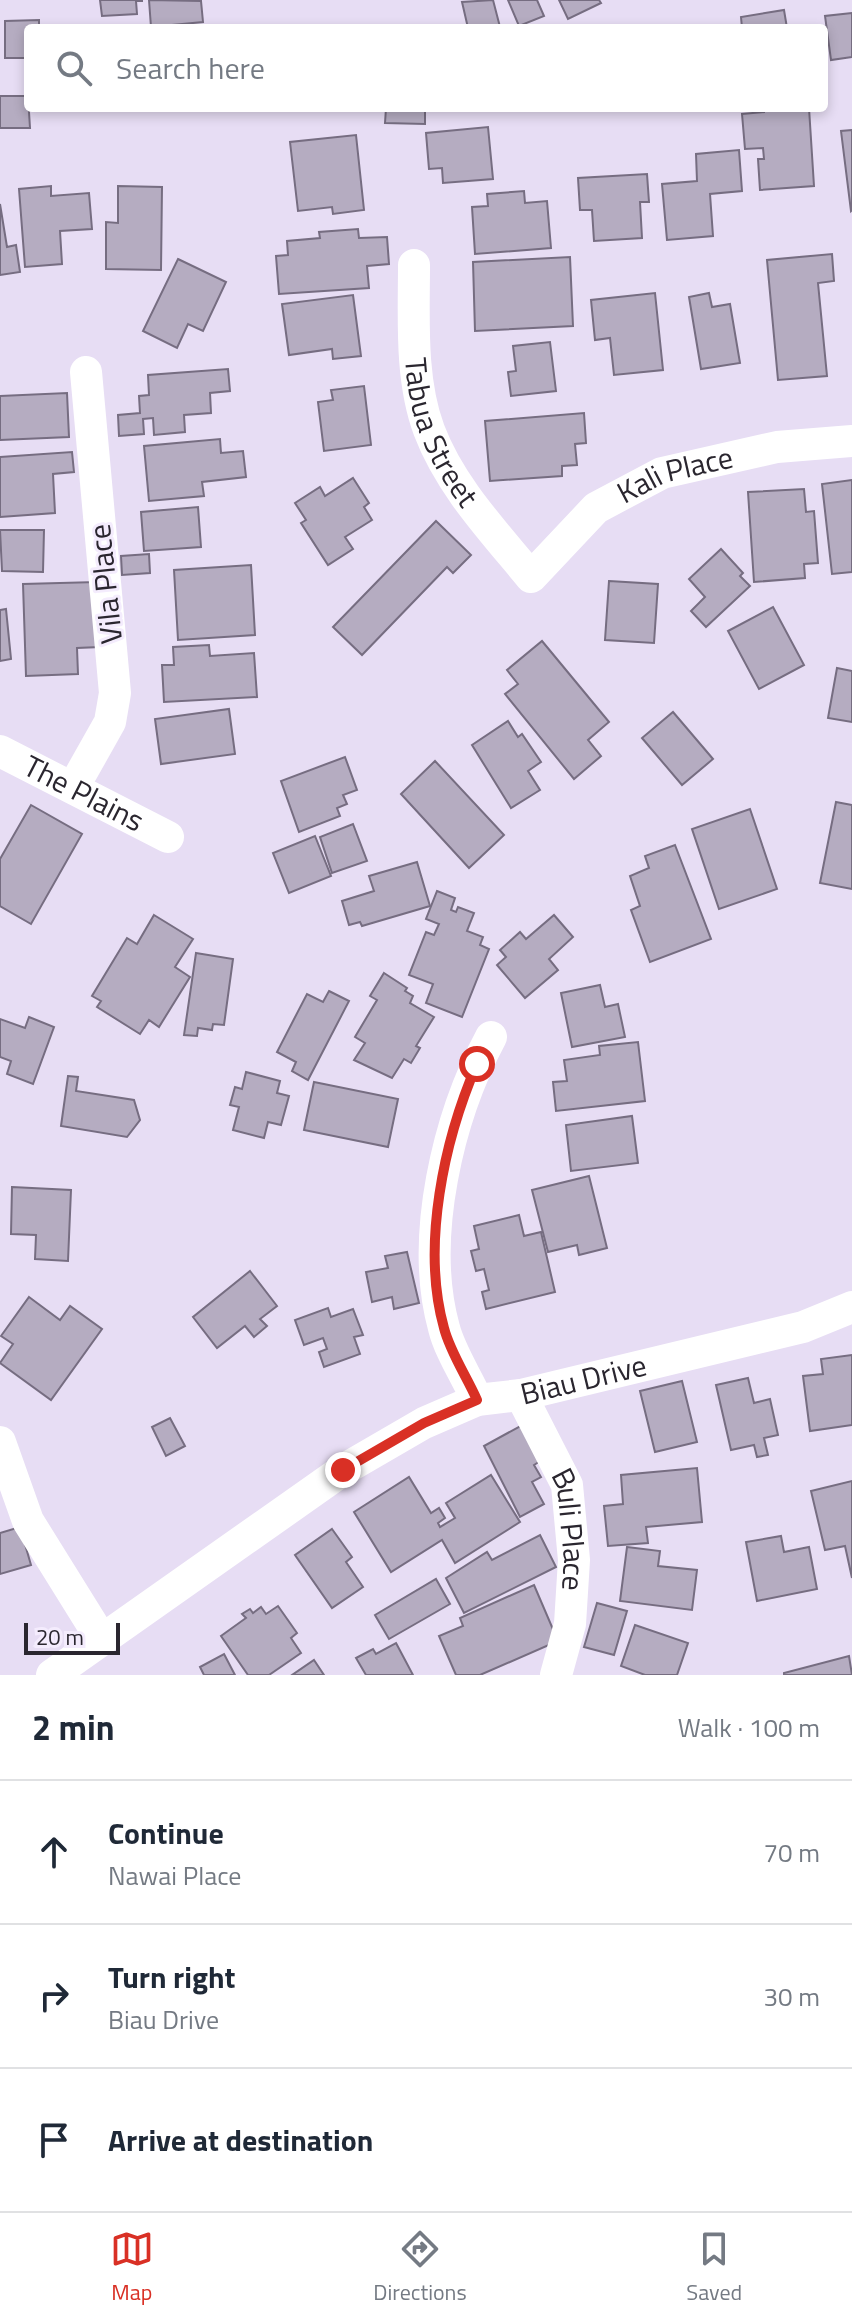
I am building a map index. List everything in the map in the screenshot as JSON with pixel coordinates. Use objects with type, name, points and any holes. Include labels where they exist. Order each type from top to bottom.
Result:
[{"type":"street","name":"Tabua Street","points":[[414,265],[415,356],[429,429],[457,483],[531,577]]},
{"type":"street","name":"Vila Place","points":[[74,786],[110,722],[115,693],[86,372]]},
{"type":"street","name":"Kali Place","points":[[531,577],[596,508],[662,473],[777,447],[852,441]]},
{"type":"street","name":"The Plains","points":[[0,751],[74,786],[168,837]]},
{"type":"street","points":[[477,1400],[444,1328],[436,1263],[442,1176],[465,1091],[491,1037]]},
{"type":"street","name":"Biau Drive","points":[[52,1675],[343,1470],[424,1423],[477,1400],[521,1395],[803,1327],[852,1307]]},
{"type":"street","name":"Buli Place","points":[[521,1395],[567,1485],[574,1560],[570,1624],[556,1675]]},
{"type":"street","points":[[0,1442],[28,1521],[102,1640]]},
{"type":"building","points":[[100,0],[142,1],[136,1],[137,14],[102,16]]},
{"type":"building","points":[[149,0],[201,1],[203,22],[151,24]]},
{"type":"building","points":[[493,0],[499,24],[467,24],[462,2]]},
{"type":"building","points":[[508,0],[537,0],[544,16],[518,24]]},
{"type":"building","points":[[559,0],[599,0],[601,3],[568,19]]},
{"type":"building","points":[[784,10],[786,24],[742,24],[741,17]]},
{"type":"building","points":[[852,13],[852,57],[831,60],[825,16]]},
{"type":"building","points":[[39,20],[39,24],[24,24],[24,58],[5,58],[5,21]]},
{"type":"building","points":[[0,96],[24,96],[24,112],[29,112],[30,128],[0,128]]},
{"type":"building","points":[[386,112],[425,112],[425,124],[385,123]]},
{"type":"building","points":[[809,112],[814,186],[760,190],[758,159],[764,159],[763,148],[745,149],[742,114]]},
{"type":"building","points":[[488,127],[493,179],[443,183],[442,168],[429,169],[426,133]]},
{"type":"building","points":[[852,130],[852,210],[851,211],[841,131]]},
{"type":"building","points":[[356,135],[364,210],[333,214],[332,207],[298,211],[290,142]]},
{"type":"building","points":[[739,150],[742,191],[710,194],[713,236],[667,240],[662,184],[697,181],[696,154]]},
{"type":"building","points":[[647,174],[649,202],[640,202],[642,238],[594,241],[592,210],[580,210],[578,178]]},
{"type":"building","points":[[51,186],[51,196],[89,193],[92,229],[60,231],[62,264],[25,267],[19,189]]},
{"type":"building","points":[[118,186],[162,187],[161,270],[106,269],[106,222],[118,223]]},
{"type":"building","points":[[524,191],[525,203],[547,201],[551,248],[475,254],[472,207],[488,206],[487,194]]},
{"type":"building","points":[[0,204],[7,247],[16,245],[20,272],[0,275]]},
{"type":"building","points":[[358,229],[359,238],[387,237],[389,264],[367,266],[369,288],[279,294],[276,256],[288,255],[287,241],[320,238],[319,232]]},
{"type":"building","points":[[832,254],[834,281],[818,283],[827,376],[778,380],[767,260]]},
{"type":"building","points":[[570,257],[573,326],[475,331],[473,262]]},
{"type":"building","points":[[178,259],[226,282],[203,331],[188,324],[177,348],[143,331]]},
{"type":"building","points":[[655,293],[663,370],[614,375],[610,338],[595,340],[591,300]]},
{"type":"building","points":[[709,293],[712,307],[730,304],[740,363],[701,369],[689,297]]},
{"type":"building","points":[[353,295],[361,356],[333,359],[332,349],[289,355],[282,304]]},
{"type":"building","points":[[550,342],[556,391],[511,396],[508,372],[516,371],[513,346]]},
{"type":"building","points":[[228,369],[230,391],[210,393],[211,413],[184,415],[185,432],[154,435],[153,418],[143,419],[144,434],[119,436],[118,415],[140,413],[139,396],[149,395],[148,375]]},
{"type":"building","points":[[364,386],[371,445],[324,451],[318,402],[333,400],[331,390]]},
{"type":"building","points":[[67,393],[69,437],[0,440],[0,396]]},
{"type":"building","points":[[584,413],[586,443],[575,444],[577,465],[562,466],[562,476],[490,481],[485,421]]},
{"type":"building","points":[[220,439],[221,453],[243,451],[246,477],[202,482],[204,496],[149,501],[144,446]]},
{"type":"building","points":[[72,452],[74,472],[53,474],[55,513],[0,517],[0,457]]},
{"type":"building","points":[[353,478],[369,503],[364,507],[372,520],[345,537],[353,549],[328,565],[301,523],[306,520],[295,503],[320,487],[325,496]]},
{"type":"building","points":[[852,480],[852,572],[832,574],[822,484]]},
{"type":"building","points":[[804,489],[806,512],[814,511],[818,563],[804,564],[805,578],[754,582],[748,492]]},
{"type":"building","points":[[198,507],[201,547],[144,551],[141,512]]},
{"type":"building","points":[[436,521],[471,555],[453,573],[447,567],[362,655],[333,627]]},
{"type":"building","points":[[0,530],[44,530],[43,572],[2,571]]},
{"type":"building","points":[[721,549],[743,573],[740,576],[750,586],[706,627],[691,611],[705,597],[689,579]]},
{"type":"building","points":[[149,554],[150,573],[122,575],[121,556]]},
{"type":"building","points":[[251,565],[255,635],[178,640],[174,570]]},
{"type":"building","points":[[609,581],[658,584],[654,643],[605,640]]},
{"type":"building","points":[[97,582],[100,647],[77,648],[78,674],[26,676],[23,584]]},
{"type":"building","points":[[773,607],[804,665],[759,689],[728,631]]},
{"type":"building","points":[[6,609],[11,659],[0,661],[0,610]]},
{"type":"building","points":[[542,641],[609,722],[588,740],[601,756],[574,779],[505,694],[518,684],[507,670]]},
{"type":"building","points":[[209,645],[210,656],[254,653],[257,697],[164,702],[162,665],[174,665],[173,647]]},
{"type":"building","points":[[837,668],[852,671],[852,722],[828,718]]},
{"type":"building","points":[[229,709],[235,754],[161,764],[155,719]]},
{"type":"building","points":[[673,712],[713,759],[682,785],[642,738]]},
{"type":"building","points":[[508,721],[518,737],[522,734],[541,762],[528,771],[540,790],[511,808],[472,745]]},
{"type":"building","points":[[345,757],[357,790],[343,795],[347,804],[337,808],[340,816],[299,832],[281,781]]},
{"type":"building","points":[[435,761],[504,835],[469,868],[401,794]]},
{"type":"building","points":[[836,802],[852,805],[852,889],[820,883]]},
{"type":"building","points":[[31,805],[82,834],[31,924],[0,906],[0,859]]},
{"type":"building","points":[[750,809],[777,889],[719,909],[692,829]]},
{"type":"building","points":[[353,824],[367,861],[332,873],[320,837]]},
{"type":"building","points":[[315,836],[331,876],[289,893],[273,853]]},
{"type":"building","points":[[675,845],[711,939],[650,962],[631,910],[640,906],[630,876],[649,868],[645,856]]},
{"type":"building","points":[[417,862],[430,906],[362,926],[360,922],[349,925],[342,901],[374,891],[369,876]]},
{"type":"building","points":[[437,891],[455,898],[451,910],[456,912],[458,907],[474,913],[467,931],[483,937],[480,945],[489,949],[462,1017],[426,1003],[433,984],[409,975],[426,932],[434,935],[439,924],[426,919]]},
{"type":"building","points":[[154,915],[193,939],[175,967],[190,977],[159,1027],[149,1020],[140,1034],[97,1007],[101,1001],[92,996],[127,938],[137,944]]},
{"type":"building","points":[[554,915],[573,937],[549,959],[558,970],[525,998],[497,965],[506,957],[500,950],[520,932],[526,939]]},
{"type":"building","points":[[196,953],[233,959],[224,1025],[213,1024],[212,1030],[198,1028],[197,1036],[184,1035]]},
{"type":"building","points":[[384,973],[407,988],[405,991],[413,996],[410,1003],[434,1017],[416,1046],[420,1048],[411,1063],[404,1059],[392,1078],[354,1060],[365,1043],[355,1037],[377,1000],[370,996]]},
{"type":"building","points":[[600,985],[605,1007],[618,1004],[625,1037],[572,1047],[561,993]]},
{"type":"building","points":[[329,991],[349,1001],[308,1080],[292,1071],[296,1062],[277,1052],[307,994],[323,1002]]},
{"type":"building","points":[[29,1017],[54,1027],[33,1084],[7,1074],[11,1061],[0,1057],[0,1019],[25,1028]]},
{"type":"building","points":[[638,1042],[645,1101],[556,1111],[553,1082],[567,1081],[564,1060],[600,1055],[599,1046]]},
{"type":"building","points":[[246,1072],[280,1081],[277,1093],[289,1096],[281,1125],[268,1122],[264,1138],[233,1130],[239,1107],[230,1105],[235,1087],[242,1089]]},
{"type":"building","points":[[68,1076],[78,1077],[76,1091],[134,1100],[140,1120],[127,1137],[61,1126]]},
{"type":"building","points":[[314,1082],[398,1099],[388,1147],[304,1130]]},
{"type":"building","points":[[632,1116],[638,1163],[571,1171],[566,1125]]},
{"type":"building","points":[[589,1176],[607,1248],[579,1255],[577,1245],[548,1252],[532,1190]]},
{"type":"building","points":[[12,1187],[71,1190],[68,1261],[35,1259],[36,1235],[11,1234]]},
{"type":"building","points":[[519,1215],[524,1236],[541,1232],[555,1292],[486,1309],[482,1292],[489,1290],[484,1269],[476,1271],[471,1251],[479,1249],[474,1226]]},
{"type":"building","points":[[407,1252],[419,1303],[394,1309],[392,1297],[372,1302],[366,1272],[388,1268],[385,1256]]},
{"type":"building","points":[[250,1271],[277,1306],[260,1319],[267,1326],[254,1337],[245,1326],[217,1348],[193,1317]]},
{"type":"building","points":[[29,1297],[60,1320],[70,1306],[102,1329],[51,1400],[0,1363],[13,1344],[1,1336]]},
{"type":"building","points":[[328,1308],[331,1317],[353,1309],[363,1335],[354,1337],[360,1354],[324,1367],[319,1352],[327,1349],[323,1338],[304,1345],[295,1320]]},
{"type":"building","points":[[852,1355],[852,1425],[810,1431],[803,1376],[823,1374],[821,1359]]},
{"type":"building","points":[[748,1378],[754,1403],[770,1399],[778,1435],[764,1438],[768,1455],[757,1457],[754,1445],[731,1450],[716,1385]]},
{"type":"building","points":[[682,1381],[697,1442],[655,1452],[640,1391]]},
{"type":"building","points":[[170,1418],[185,1446],[166,1456],[152,1427]]},
{"type":"building","points":[[526,1423],[545,1458],[534,1465],[541,1477],[532,1482],[544,1504],[520,1517],[484,1446]]},
{"type":"building","points":[[697,1468],[702,1522],[646,1527],[648,1543],[608,1546],[604,1506],[623,1504],[621,1475]]},
{"type":"building","points":[[491,1475],[520,1522],[455,1563],[442,1540],[391,1572],[354,1512],[409,1477],[431,1513],[439,1508],[445,1518],[438,1523],[440,1527],[455,1518],[446,1503]]},
{"type":"building","points":[[852,1481],[852,1578],[845,1546],[825,1550],[811,1491]]},
{"type":"building","points":[[20,1527],[31,1565],[0,1574],[0,1533]]},
{"type":"building","points":[[332,1529],[352,1557],[346,1562],[363,1587],[332,1608],[295,1555]]},
{"type":"building","points":[[540,1535],[556,1567],[464,1613],[446,1578],[487,1552],[492,1560]]},
{"type":"building","points":[[781,1536],[784,1552],[809,1547],[817,1589],[757,1601],[746,1542]]},
{"type":"building","points":[[627,1547],[660,1551],[658,1566],[697,1570],[692,1610],[620,1601]]},
{"type":"building","points":[[436,1579],[450,1604],[389,1639],[375,1615]]},
{"type":"building","points":[[534,1585],[558,1641],[480,1675],[456,1675],[439,1636],[463,1626],[460,1618]]},
{"type":"building","points":[[597,1603],[627,1611],[614,1655],[584,1647]]},
{"type":"building","points":[[278,1606],[297,1633],[291,1638],[301,1653],[269,1675],[248,1675],[221,1636],[246,1618],[242,1614],[250,1609],[253,1613],[261,1607],[266,1614]]},
{"type":"building","points":[[635,1625],[688,1643],[677,1675],[645,1675],[621,1666]]},
{"type":"building","points":[[396,1643],[413,1675],[366,1675],[356,1658],[373,1649],[376,1654]]},
{"type":"building","points":[[224,1654],[235,1675],[204,1675],[200,1667]]},
{"type":"building","points":[[849,1656],[852,1675],[784,1675],[784,1673]]},
{"type":"building","points":[[314,1660],[324,1675],[292,1675]]},
{"type":"route","points":[[343,1470],[424,1423],[477,1400],[444,1328],[436,1263],[442,1176],[465,1091],[477,1064]]}]
